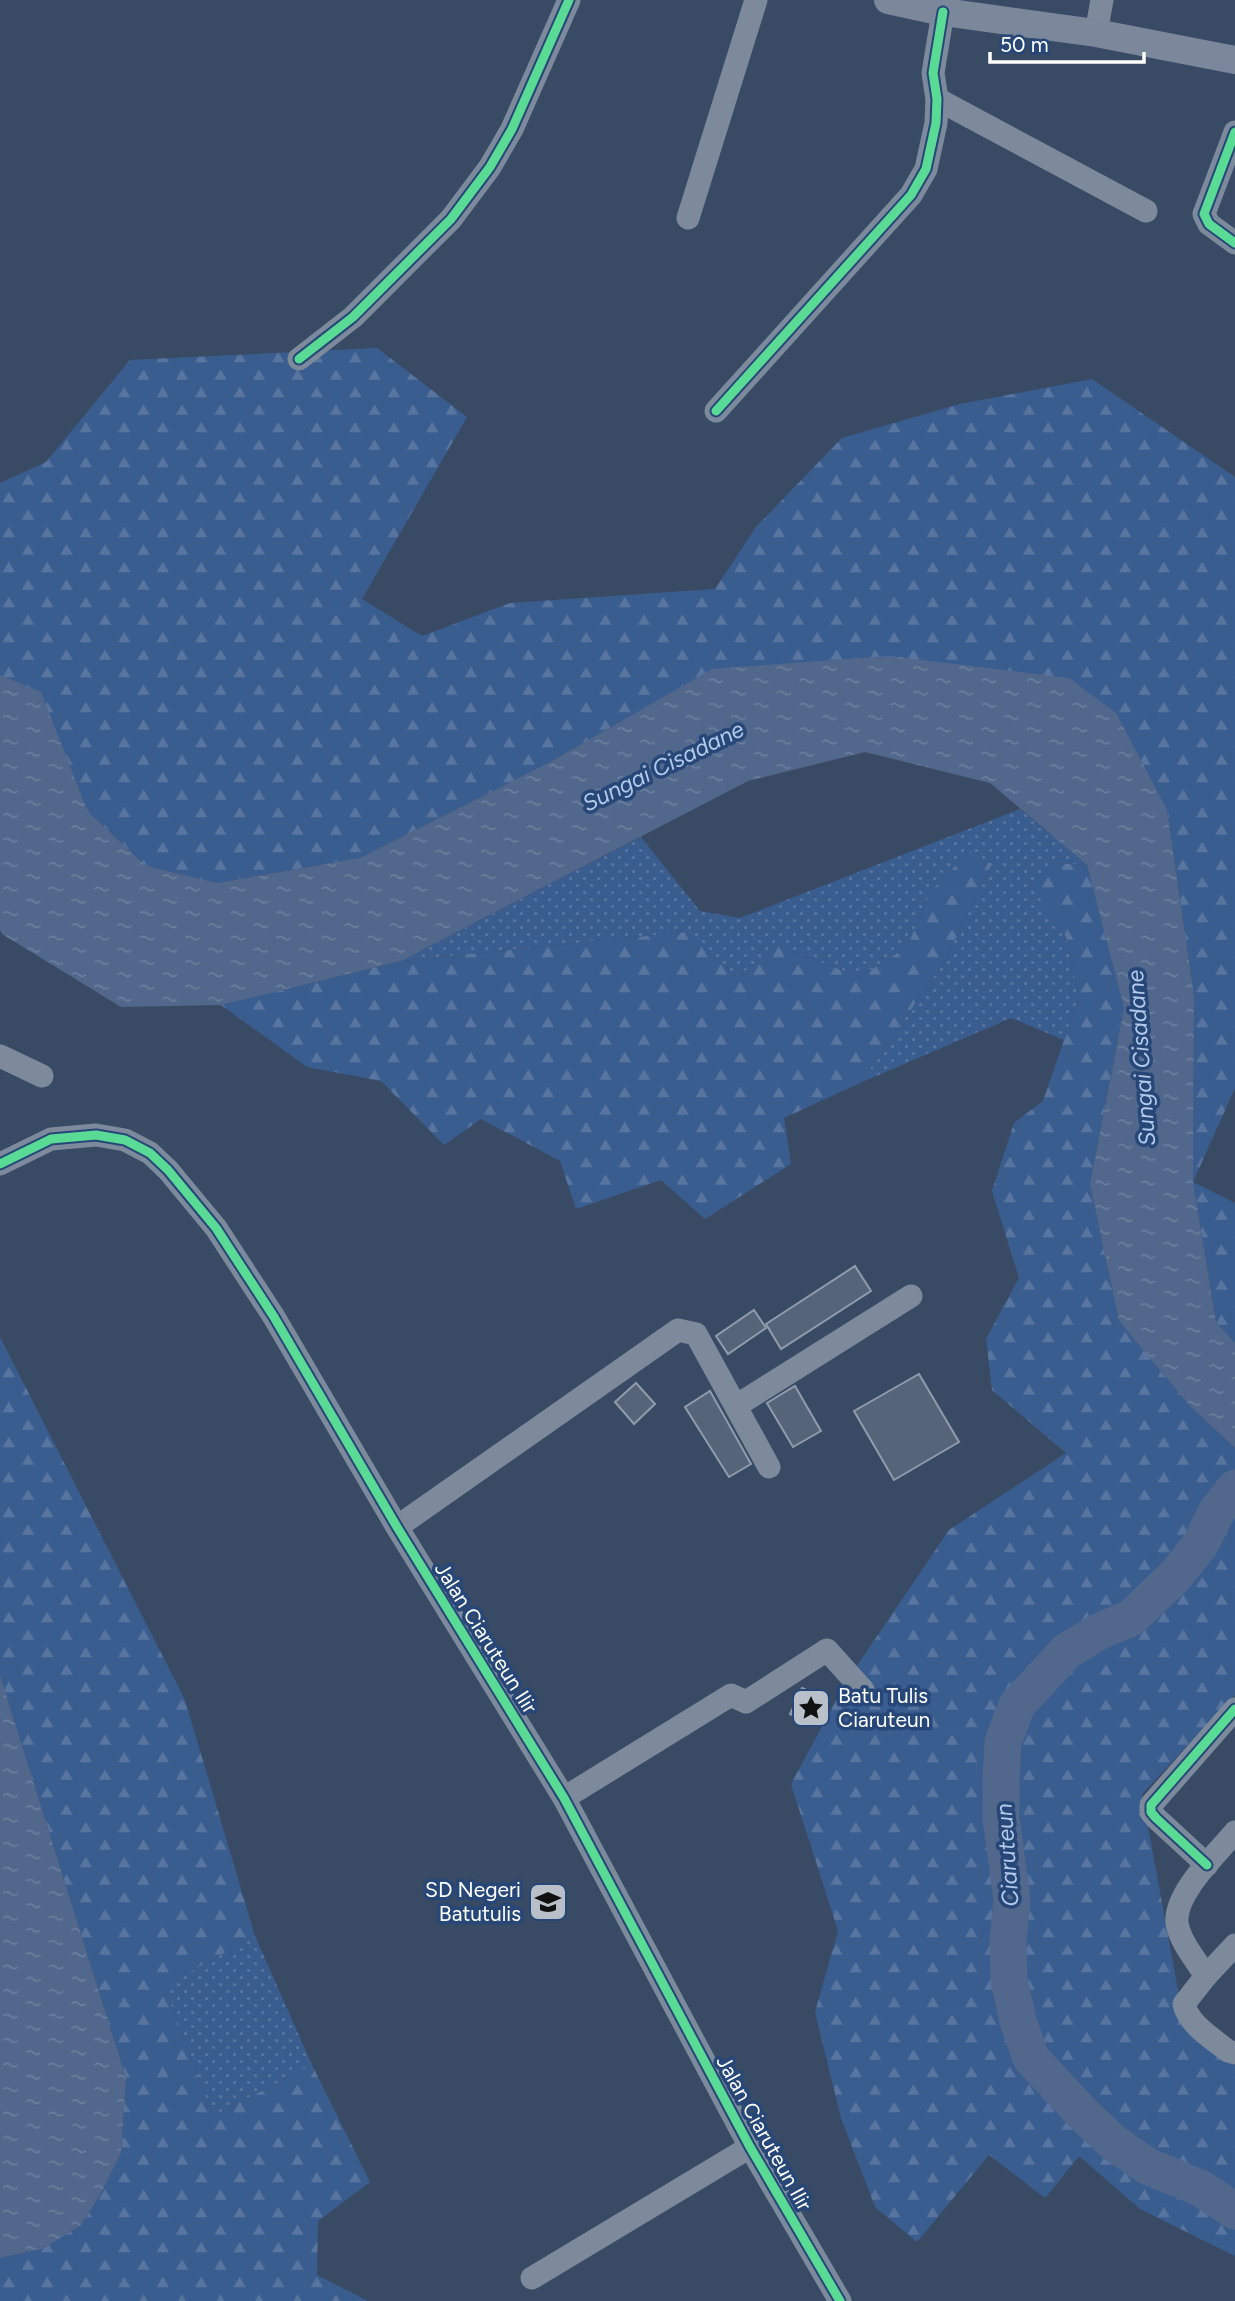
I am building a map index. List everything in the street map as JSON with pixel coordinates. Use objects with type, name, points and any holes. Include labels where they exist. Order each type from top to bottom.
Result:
[{"type":"main road","points":[[888,0],[943,12],[1096,33],[1235,60]]},
{"type":"street","points":[[299,359],[353,317],[451,219],[490,167],[512,129],[569,0]]},
{"type":"street","points":[[688,218],[757,0]]},
{"type":"street","points":[[1096,33],[1102,0]]},
{"type":"street","points":[[716,411],[911,195],[926,169],[936,123],[937,99],[933,73],[943,12]]},
{"type":"street","points":[[937,99],[1146,211]]},
{"type":"street","points":[[1235,132],[1204,214],[1209,224],[1235,243]]},
{"type":"street","points":[[0,1056],[42,1076]]},
{"type":"street","name":"Jalan Ciaruteun Ilir","points":[[0,1164],[51,1139],[96,1135],[125,1140],[159,1161],[190,1193],[216,1228],[274,1317],[397,1527],[564,1798],[750,2147],[840,2301]]},
{"type":"street","points":[[736,1406],[911,1296]]},
{"type":"street","points":[[397,1527],[678,1330],[696,1334],[769,1467]]},
{"type":"street","points":[[564,1798],[731,1695],[746,1702],[827,1650],[863,1690]]},
{"type":"street","points":[[1207,1866],[1156,1818],[1151,1812],[1151,1805],[1235,1709]]},
{"type":"street","points":[[1206,1976],[1183,1939],[1177,1923],[1178,1905],[1187,1890],[1235,1832]]},
{"type":"street","points":[[1235,1945],[1184,2004],[1191,2020],[1227,2051],[1235,2053]]},
{"type":"street","points":[[531,2278],[750,2147]]},
{"type":"green space","points":[[377,348],[467,417],[362,599],[422,636],[510,603],[715,589],[756,527],[842,438],[960,404],[1092,379],[1235,477],[1235,1088],[1193,1182],[1194,995],[1167,810],[713,669],[552,761],[360,858],[217,883],[146,866],[88,812],[41,693],[0,675],[0,483],[46,462],[130,360]]},
{"type":"green space","points":[[1020,809],[1087,865],[1055,863],[1033,887],[1066,937],[1079,996],[1064,1040],[1011,1018],[860,1083],[944,962],[992,864],[931,891],[907,947],[860,977],[778,946],[737,977],[686,932],[401,961],[641,837],[700,911],[740,918]]},
{"type":"green space","points":[[970,851],[992,864],[944,962],[860,1083],[784,1118],[791,1164],[705,1219],[661,1180],[576,1209],[560,1161],[481,1119],[444,1145],[381,1081],[307,1067],[221,1005],[401,961],[686,932],[737,977],[778,946],[860,977],[907,947],[931,891]]},
{"type":"green space","points":[[1055,863],[1087,865],[1124,1008],[1090,1184],[1119,1321],[1190,1406],[1235,1448],[1235,1695],[1142,1794],[1180,2001],[1235,2065],[1235,2256],[1140,2209],[1079,2156],[1045,2198],[989,2155],[917,2242],[875,2207],[841,2118],[815,2012],[838,1931],[791,1784],[846,1682],[949,1530],[1066,1453],[992,1390],[986,1339],[1019,1278],[992,1191],[1014,1123],[1043,1101],[1079,996],[1066,937],[1032,887]]},
{"type":"green space","points":[[1193,1182],[1235,1203],[1235,1343],[1216,1322]]},
{"type":"green space","points":[[0,1337],[185,1700],[255,1936],[164,1986],[213,2116],[312,2065],[370,2182],[318,2221],[317,2275],[368,2301],[0,2301],[0,2258],[44,2248],[81,2225],[99,2197],[121,2153],[126,2078],[0,1675]]},
{"type":"green space","points":[[255,1936],[312,2065],[213,2116],[164,1986]]},
{"type":"water","name":"Sungai Cisadane","points":[[889,656],[1069,678],[1116,713],[1167,810],[1194,995],[1193,1182],[1216,1322],[1235,1343],[1235,1448],[1190,1406],[1119,1321],[1090,1184],[1124,1008],[1087,865],[990,783],[865,752],[748,781],[401,961],[221,1005],[121,1007],[2,934],[0,930],[0,675],[41,692],[88,812],[146,866],[217,883],[360,858],[552,761],[712,669]]},
{"type":"water","points":[[0,1675],[126,2078],[121,2153],[99,2197],[81,2225],[44,2248],[0,2258]]},
{"type":"building","points":[[855,1266],[871,1291],[781,1349],[766,1324]]},
{"type":"building","points":[[754,1310],[766,1328],[728,1354],[716,1336]]},
{"type":"building","points":[[919,1374],[959,1442],[894,1480],[854,1411]]},
{"type":"building","points":[[636,1383],[655,1404],[634,1424],[615,1402]]},
{"type":"building","points":[[795,1386],[821,1431],[793,1447],[767,1403]]},
{"type":"building","points":[[710,1391],[751,1464],[729,1477],[685,1407]]},
{"type":"building","points":[[802,1688],[828,1700],[816,1726],[790,1714]]},
{"type":"waterway","name":"Ciaruteun","points":[[1235,1488],[1217,1511],[1200,1545],[1175,1576],[1131,1618],[1098,1632],[1067,1651],[1017,1705],[1003,1742],[1001,1781],[1001,1819],[1012,1899],[1008,1941],[1009,1980],[1018,2021],[1031,2058],[1114,2143],[1147,2166],[1200,2188],[1235,2211]]},
{"type":"cycle path","points":[[299,359],[353,317],[451,219],[490,167],[512,129],[569,0]]},
{"type":"cycle path","points":[[716,411],[911,195],[926,169],[936,123],[937,99],[933,73],[943,12]]},
{"type":"cycle path","points":[[1235,132],[1204,214],[1209,224],[1235,243]]},
{"type":"cycle path","points":[[0,1164],[51,1139],[96,1135],[125,1140],[150,1153],[168,1170],[216,1228],[274,1317],[397,1527],[564,1798],[750,2147],[840,2301]]},
{"type":"cycle path","points":[[1207,1865],[1156,1818],[1151,1812],[1151,1805],[1235,1709]]},
{"type":"place","name":"Batu Tulis Ciaruteun","points":[[811,1708]]},
{"type":"place","name":"SD Negeri Batutulis","points":[[548,1902]]}]
